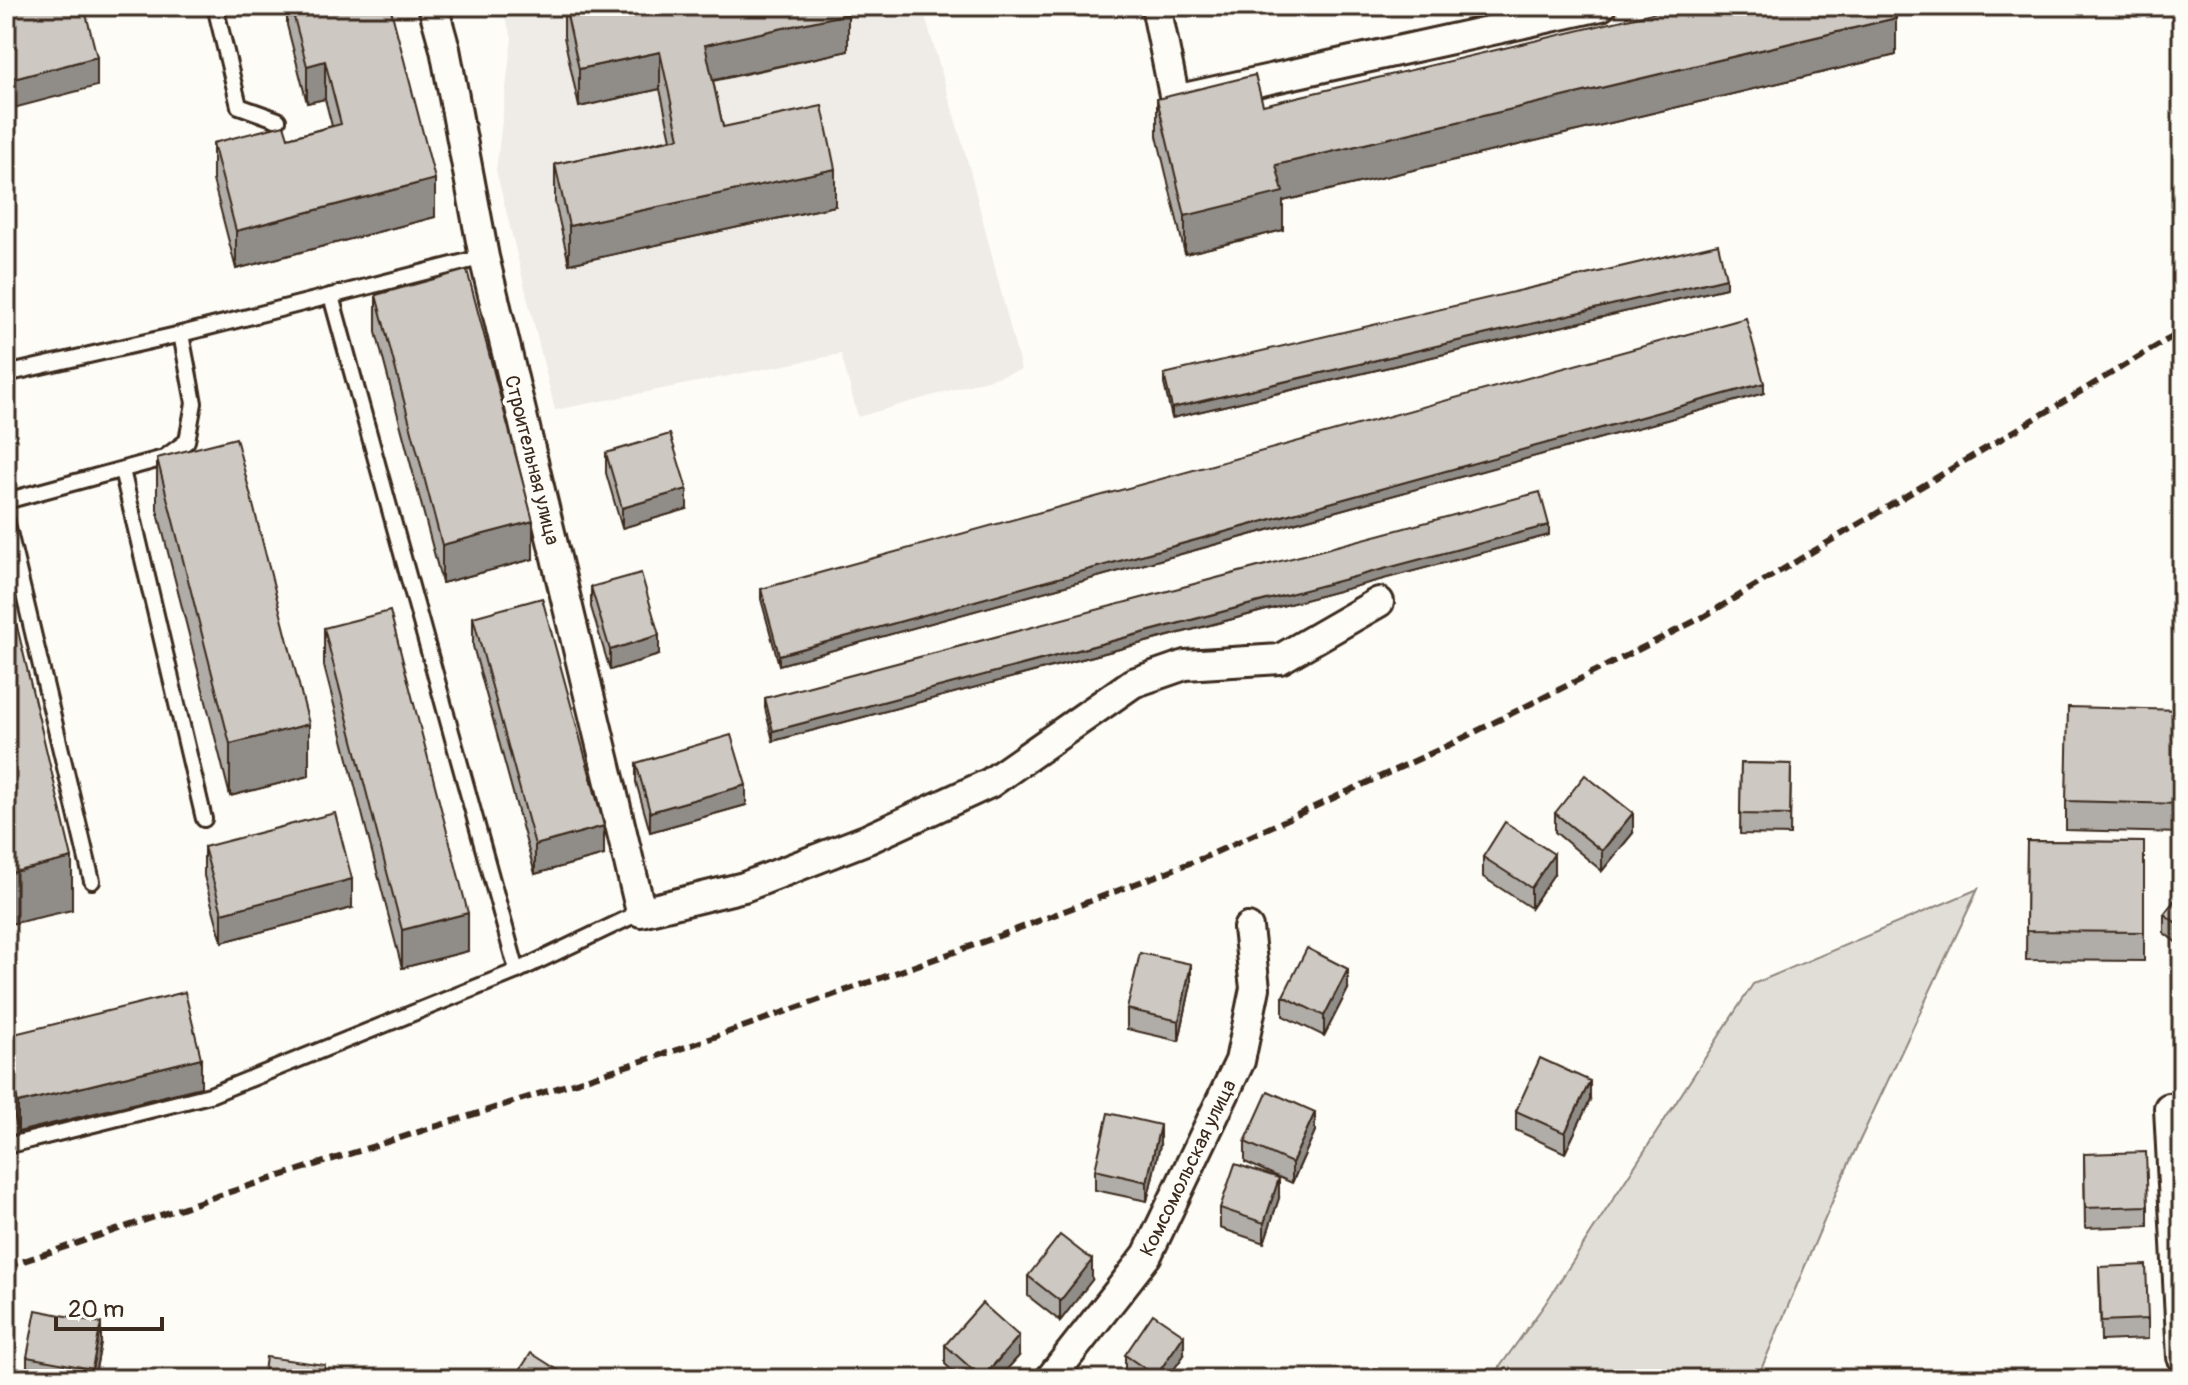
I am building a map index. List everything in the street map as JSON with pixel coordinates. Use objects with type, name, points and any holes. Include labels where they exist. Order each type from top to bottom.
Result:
[{"type":"street","name":"Строительная улица","points":[[433,6],[445,49],[484,257],[641,912]]},
{"type":"street","points":[[1156,6],[1175,100],[1601,6]]},
{"type":"street","points":[[641,912],[744,887],[868,839],[990,783],[1133,683],[1185,665],[1280,659],[1379,602]]},
{"type":"street","name":"Комсомольская улица","points":[[1050,1379],[1147,1255],[1240,1061],[1255,988],[1248,928]]},
{"type":"street","points":[[2169,1108],[2176,1142],[2182,1357]]},
{"type":"lane","points":[[215,6],[239,106],[278,120]]},
{"type":"lane","points":[[6,374],[181,334],[484,257]]},
{"type":"lane","points":[[331,296],[517,971]]},
{"type":"lane","points":[[6,501],[164,458],[187,441],[194,403],[181,334]]},
{"type":"lane","points":[[122,470],[204,819]]},
{"type":"lane","points":[[6,519],[92,881]]},
{"type":"lane","points":[[6,1146],[210,1095],[517,971],[641,912]]},
{"type":"shaded area","points":[[501,6],[922,6],[969,166],[1021,370],[858,417],[841,354],[555,410],[496,170],[512,38]]},
{"type":"shaded area","points":[[1978,889],[1844,1174],[1757,1379],[1491,1379],[1545,1304],[1753,984]]},
{"type":"building","points":[[84,6],[97,57],[6,81],[6,8]]},
{"type":"building","points":[[291,6],[390,6],[435,179],[236,231],[213,143],[284,125],[288,138],[341,124],[325,61],[307,66]]},
{"type":"building","points":[[565,6],[847,6],[848,14],[705,45],[723,127],[822,106],[835,169],[569,226],[555,164],[679,138],[660,52],[579,69]]},
{"type":"building","points":[[1682,6],[1894,6],[1896,18],[1276,165],[1283,192],[1185,216],[1157,99],[1255,75],[1263,105]]},
{"type":"building","points":[[1718,244],[1726,278],[1172,408],[1164,374]]},
{"type":"building","points":[[467,270],[533,521],[442,545],[376,295]]},
{"type":"building","points":[[1746,318],[1764,383],[779,655],[761,589]]},
{"type":"building","points":[[670,434],[687,489],[622,508],[606,453]]},
{"type":"building","points":[[236,438],[309,724],[230,744],[157,458]]},
{"type":"building","points":[[1540,492],[1549,525],[773,731],[765,698]]},
{"type":"building","points":[[641,573],[659,635],[610,650],[591,587]]},
{"type":"building","points":[[6,580],[72,858],[6,874]]},
{"type":"building","points":[[542,598],[604,826],[535,845],[473,617]]},
{"type":"building","points":[[390,611],[468,913],[402,930],[324,628]]},
{"type":"building","points":[[2068,707],[2182,710],[2182,804],[2066,801]]},
{"type":"building","points":[[731,735],[746,785],[650,812],[636,763]]},
{"type":"building","points":[[1741,763],[1791,764],[1790,815],[1740,814]]},
{"type":"building","points":[[1585,775],[1633,813],[1602,851],[1555,813]]},
{"type":"building","points":[[335,813],[352,879],[222,913],[204,847]]},
{"type":"building","points":[[1505,822],[1554,854],[1531,888],[1483,857]]},
{"type":"building","points":[[2027,841],[2144,842],[2144,932],[2026,931]]},
{"type":"building","points":[[2182,891],[2182,927],[2164,914]]},
{"type":"building","points":[[1307,948],[1348,969],[1324,1016],[1283,996]]},
{"type":"building","points":[[1140,953],[1191,964],[1179,1021],[1127,1009]]},
{"type":"building","points":[[185,992],[201,1058],[18,1103],[11,1072],[6,1073],[6,1036]]},
{"type":"building","points":[[1540,1058],[1590,1081],[1565,1133],[1516,1111]]},
{"type":"building","points":[[1268,1091],[1315,1112],[1292,1163],[1245,1142]]},
{"type":"building","points":[[1108,1113],[1160,1125],[1147,1182],[1095,1170]]},
{"type":"building","points":[[2146,1152],[2148,1206],[2085,1208],[2084,1154]]},
{"type":"building","points":[[1235,1164],[1279,1178],[1264,1223],[1220,1208]]},
{"type":"building","points":[[1060,1235],[1092,1260],[1060,1301],[1028,1276]]},
{"type":"building","points":[[2146,1265],[2148,1319],[2101,1321],[2099,1267]]},
{"type":"building","points":[[982,1303],[1019,1336],[982,1378],[945,1345]]},
{"type":"building","points":[[36,1310],[101,1323],[92,1369],[27,1357]]},
{"type":"building","points":[[1153,1314],[1184,1335],[1156,1376],[1125,1355]]},
{"type":"building","points":[[531,1353],[572,1379],[514,1379]]},
{"type":"building","points":[[266,1357],[325,1365],[324,1379],[263,1379]]},
{"type":"railway","points":[[6,1267],[217,1196],[686,1047],[991,939],[1203,858],[1449,745],[1703,617],[2182,331]]}]
